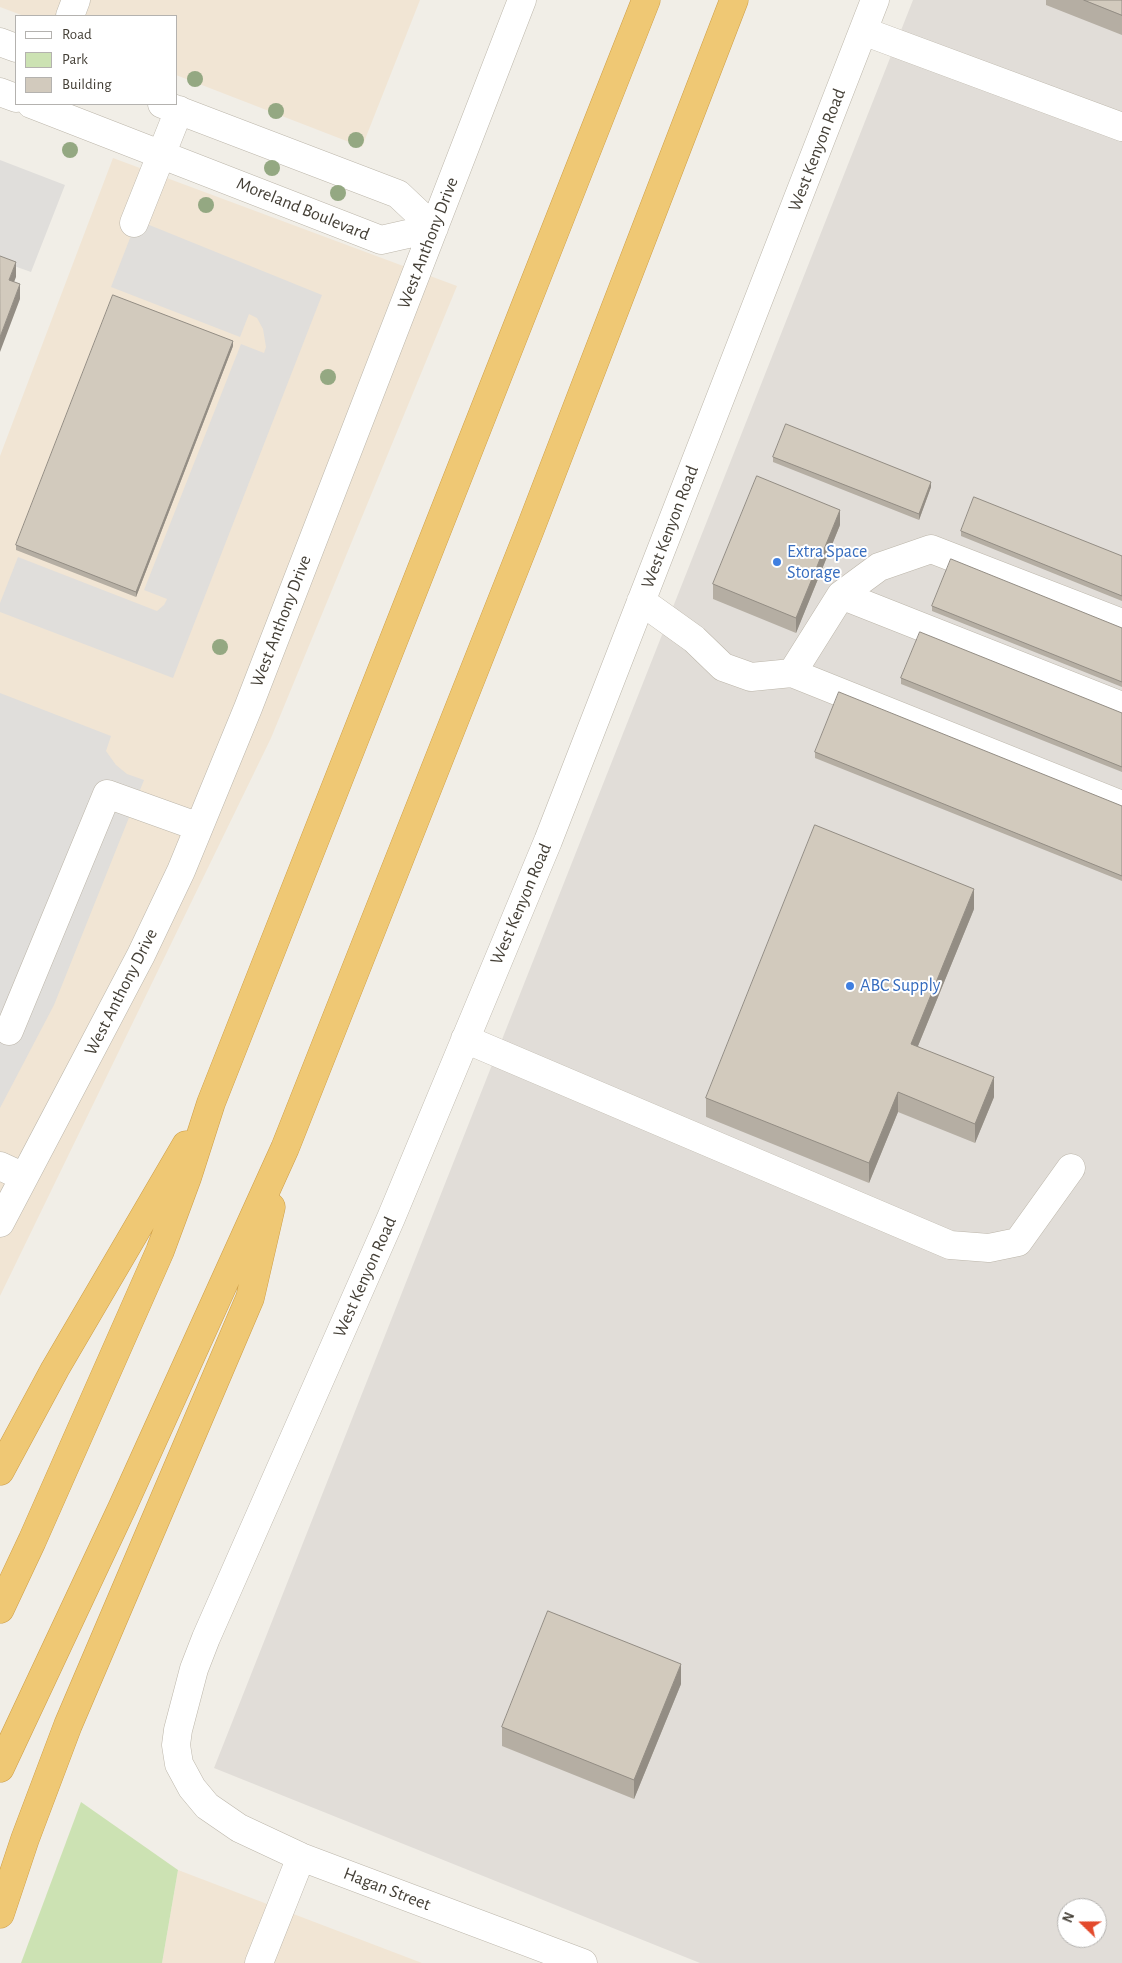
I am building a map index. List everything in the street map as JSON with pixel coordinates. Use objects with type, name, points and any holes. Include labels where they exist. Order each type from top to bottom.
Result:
[{"type":"highway","points":[[0,1609],[160,1251],[187,1178],[211,1103],[646,0]]},
{"type":"highway","points":[[0,1768],[122,1508],[285,1148],[532,522],[734,0]]},
{"type":"highway","points":[[0,1471],[55,1369],[211,1103]]},
{"type":"highway","points":[[0,1914],[25,1838],[68,1725],[250,1298],[285,1148]]},
{"type":"street","points":[[70,15],[76,0]]},
{"type":"street","name":"West Anthony Drive","points":[[0,1224],[12,1172],[141,955],[181,871],[251,699],[522,0]]},
{"type":"street","name":"West Kenyon Road","points":[[200,1799],[179,1764],[176,1745],[178,1730],[194,1669],[391,1218],[548,841],[875,0]]},
{"type":"street","points":[[863,30],[1122,127]]},
{"type":"street","points":[[0,42],[15,48]]},
{"type":"street","name":"Moreland Boulevard","points":[[0,92],[15,98]]},
{"type":"street","name":"Moreland Boulevard","points":[[34,105],[380,240],[434,228]]},
{"type":"street","points":[[134,223],[161,153],[170,107],[398,194],[434,228]]},
{"type":"street","points":[[792,673],[841,595],[879,567],[931,549],[1122,623]]},
{"type":"street","points":[[841,595],[1122,706]]},
{"type":"street","points":[[641,601],[694,639],[723,667],[751,677],[792,673],[1122,805]]},
{"type":"street","points":[[9,1031],[108,794],[198,826]]},
{"type":"street","points":[[465,1039],[950,1245],[989,1248],[1018,1242],[1071,1168]]},
{"type":"street","name":"Hagan Street","points":[[200,1799],[239,1828],[301,1857],[583,1963]]},
{"type":"street","points":[[259,1963],[301,1857]]},
{"type":"shaded area","points":[[0,0],[420,0],[362,147],[178,76],[178,15],[21,15],[0,7]]},
{"type":"shaded area","points":[[913,0],[1122,0],[1122,1963],[700,1963],[214,1768]]},
{"type":"shaded area","points":[[113,158],[457,286],[271,738],[0,1296],[0,456]]},
{"type":"shaded area","points":[[0,160],[65,185],[31,272],[0,261]]},
{"type":"shaded area","points":[[137,220],[322,295],[173,678],[0,612],[0,603],[18,557],[157,611],[164,605],[167,599],[144,590],[241,344],[264,353],[266,347],[263,329],[257,318],[249,314],[240,337],[111,287]]},
{"type":"shaded area","points":[[0,693],[111,736],[106,751],[116,765],[127,774],[144,780],[54,1005],[0,1108]]},
{"type":"shaded area","points":[[178,1870],[422,1963],[162,1963]]},
{"type":"green space","points":[[81,1802],[178,1870],[162,1963],[21,1963]]},
{"type":"building","points":[[1084,0],[1122,0],[1122,15]]},
{"type":"building","points":[[0,256],[16,262],[9,280],[20,284],[0,337]]},
{"type":"building","points":[[113,295],[233,341],[136,592],[16,545]]},
{"type":"building","points":[[786,424],[931,482],[919,514],[773,457]]},
{"type":"building","name":"Extra Space Storage","points":[[757,476],[840,510],[796,618],[713,584]]},
{"type":"building","points":[[974,497],[1122,556],[1122,596],[961,531]]},
{"type":"building","points":[[951,559],[1122,628],[1122,682],[932,606]]},
{"type":"building","points":[[920,632],[1122,713],[1122,767],[901,678]]},
{"type":"building","points":[[839,692],[1122,806],[1122,876],[815,752]]},
{"type":"building","name":"ABC Supply","points":[[815,825],[974,889],[911,1044],[994,1077],[975,1124],[898,1092],[869,1163],[706,1098]]},
{"type":"building","points":[[548,1611],[681,1664],[634,1780],[502,1727]]},
{"type":"place","name":"Extra Space Storage","points":[[777,562]]},
{"type":"place","name":"ABC Supply","points":[[850,986]]}]
